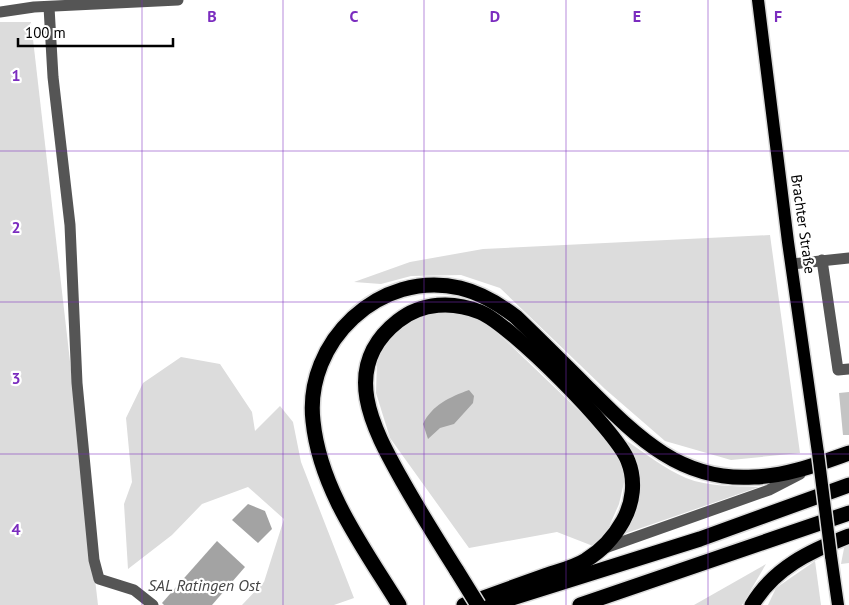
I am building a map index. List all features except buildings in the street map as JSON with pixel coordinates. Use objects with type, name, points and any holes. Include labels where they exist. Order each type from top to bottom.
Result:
[{"type":"highway","points":[[399,605],[330,488],[317,450],[312,403],[320,366],[332,340],[357,313],[398,290],[425,285],[459,287],[500,304],[516,317],[625,425],[657,451],[690,468],[724,477],[753,478],[773,476],[820,458],[849,453]]},
{"type":"highway","points":[[464,605],[585,561],[616,533],[630,506],[633,492],[633,477],[624,450],[605,424],[498,321],[469,308],[439,305],[411,313],[402,318],[384,334],[370,357],[365,381],[366,395],[369,412],[378,438],[457,571],[478,605]]},
{"type":"highway","points":[[490,605],[700,539],[849,485]]},
{"type":"highway","points":[[580,605],[849,513]]},
{"type":"highway","points":[[752,605],[763,589],[784,568],[807,553],[849,536]]},
{"type":"main road","name":"Brachter Straße","points":[[758,0],[838,605]]},
{"type":"street","points":[[0,12],[48,7],[178,0]]},
{"type":"street","points":[[48,7],[53,77],[70,225],[76,383],[94,560],[99,579],[134,590],[153,605]]},
{"type":"street","points":[[792,264],[849,258]]},
{"type":"street","points":[[822,260],[838,370],[849,369]]},
{"type":"street","points":[[598,550],[769,490],[820,458]]},
{"type":"shaded area","points":[[0,22],[31,22],[98,605],[0,605]]},
{"type":"shaded area","points":[[770,235],[800,453],[731,460],[665,441],[605,389],[500,288],[461,275],[411,276],[381,284],[354,282],[410,262],[483,249]]},
{"type":"shaded area","points":[[455,312],[484,322],[505,340],[597,428],[617,454],[625,478],[619,504],[608,529],[593,546],[557,532],[469,548],[390,438],[376,393],[377,360],[393,333],[410,321],[433,314]]},
{"type":"shaded area","points":[[181,357],[220,364],[252,412],[255,431],[280,406],[293,422],[301,462],[354,598],[334,605],[242,605],[264,582],[284,519],[248,487],[202,504],[172,535],[128,569],[124,504],[132,482],[126,418],[143,383]]},
{"type":"shaded area","points":[[627,441],[663,466],[686,478],[713,485],[759,487],[621,535],[638,507],[640,474]]},
{"type":"shaded area","points":[[849,542],[849,563],[841,564],[845,543]]},
{"type":"shaded area","points":[[815,561],[821,605],[768,605],[776,588]]},
{"type":"shaded area","points":[[766,564],[742,605],[694,605]]},
{"type":"water","points":[[469,390],[474,396],[473,403],[454,424],[440,428],[428,439],[423,424],[431,412],[448,399]]},
{"type":"water","points":[[248,504],[265,511],[272,529],[258,543],[232,520]]},
{"type":"water","name":"SAL Ratingen Ost","points":[[217,541],[245,567],[212,605],[164,605],[162,603]]}]
